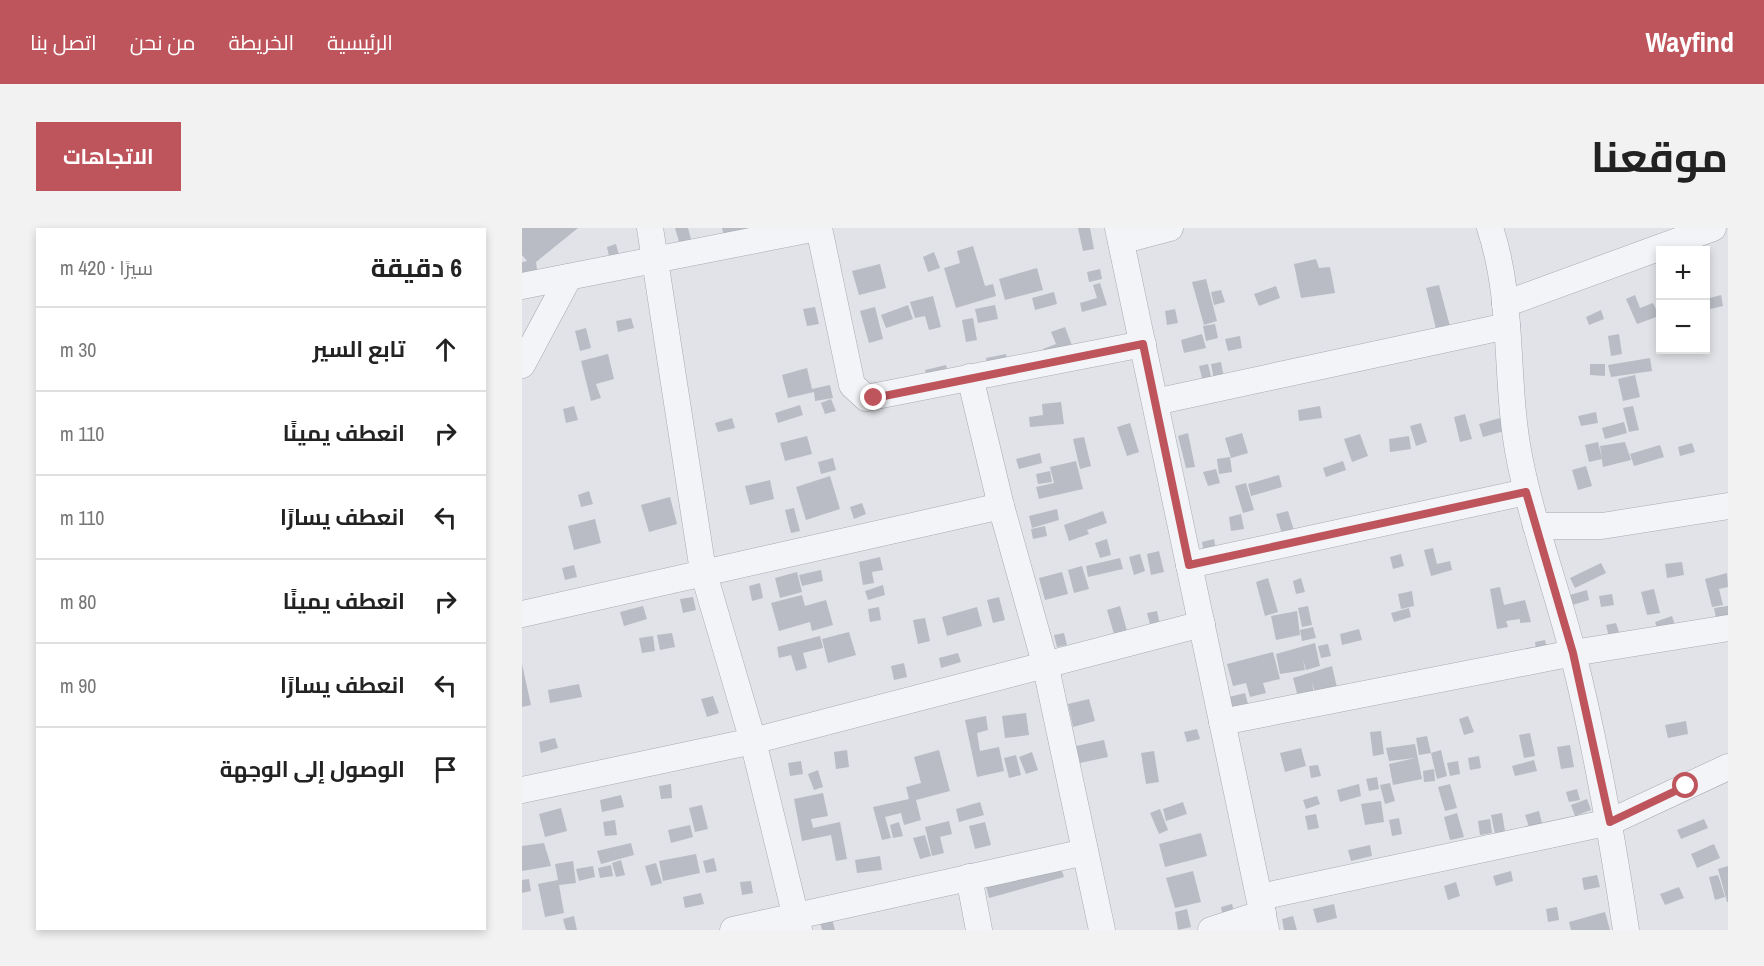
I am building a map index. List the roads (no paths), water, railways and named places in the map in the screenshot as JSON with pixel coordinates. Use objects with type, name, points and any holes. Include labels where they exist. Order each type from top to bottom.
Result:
[{"type":"street","points":[[650,228],[657,259],[704,571],[753,741],[797,923]]},
{"type":"street","points":[[522,286],[818,228],[856,391],[866,398],[1143,344]]},
{"type":"street","points":[[1170,228],[1120,235],[1263,913]]},
{"type":"street","points":[[1490,228],[1502,269],[1511,407],[1526,492],[1573,653],[1610,822],[1626,930]]},
{"type":"street","points":[[1155,402],[1506,315],[1713,228]]},
{"type":"street","points":[[522,365],[569,277]]},
{"type":"street","points":[[970,377],[1000,506],[1044,663],[1102,930]]},
{"type":"street","points":[[1189,565],[1526,492]]},
{"type":"street","points":[[522,614],[704,571],[1000,506]]},
{"type":"street","points":[[1536,526],[1602,526],[1728,506]]},
{"type":"street","points":[[522,790],[753,741],[1044,663],[1202,624]]},
{"type":"street","points":[[1222,722],[1573,653],[1728,628]]},
{"type":"street","points":[[1211,930],[1263,913],[1610,822],[1728,767]]},
{"type":"street","points":[[733,930],[797,923],[969,877],[1085,852]]},
{"type":"street","points":[[969,877],[979,930]]}]
